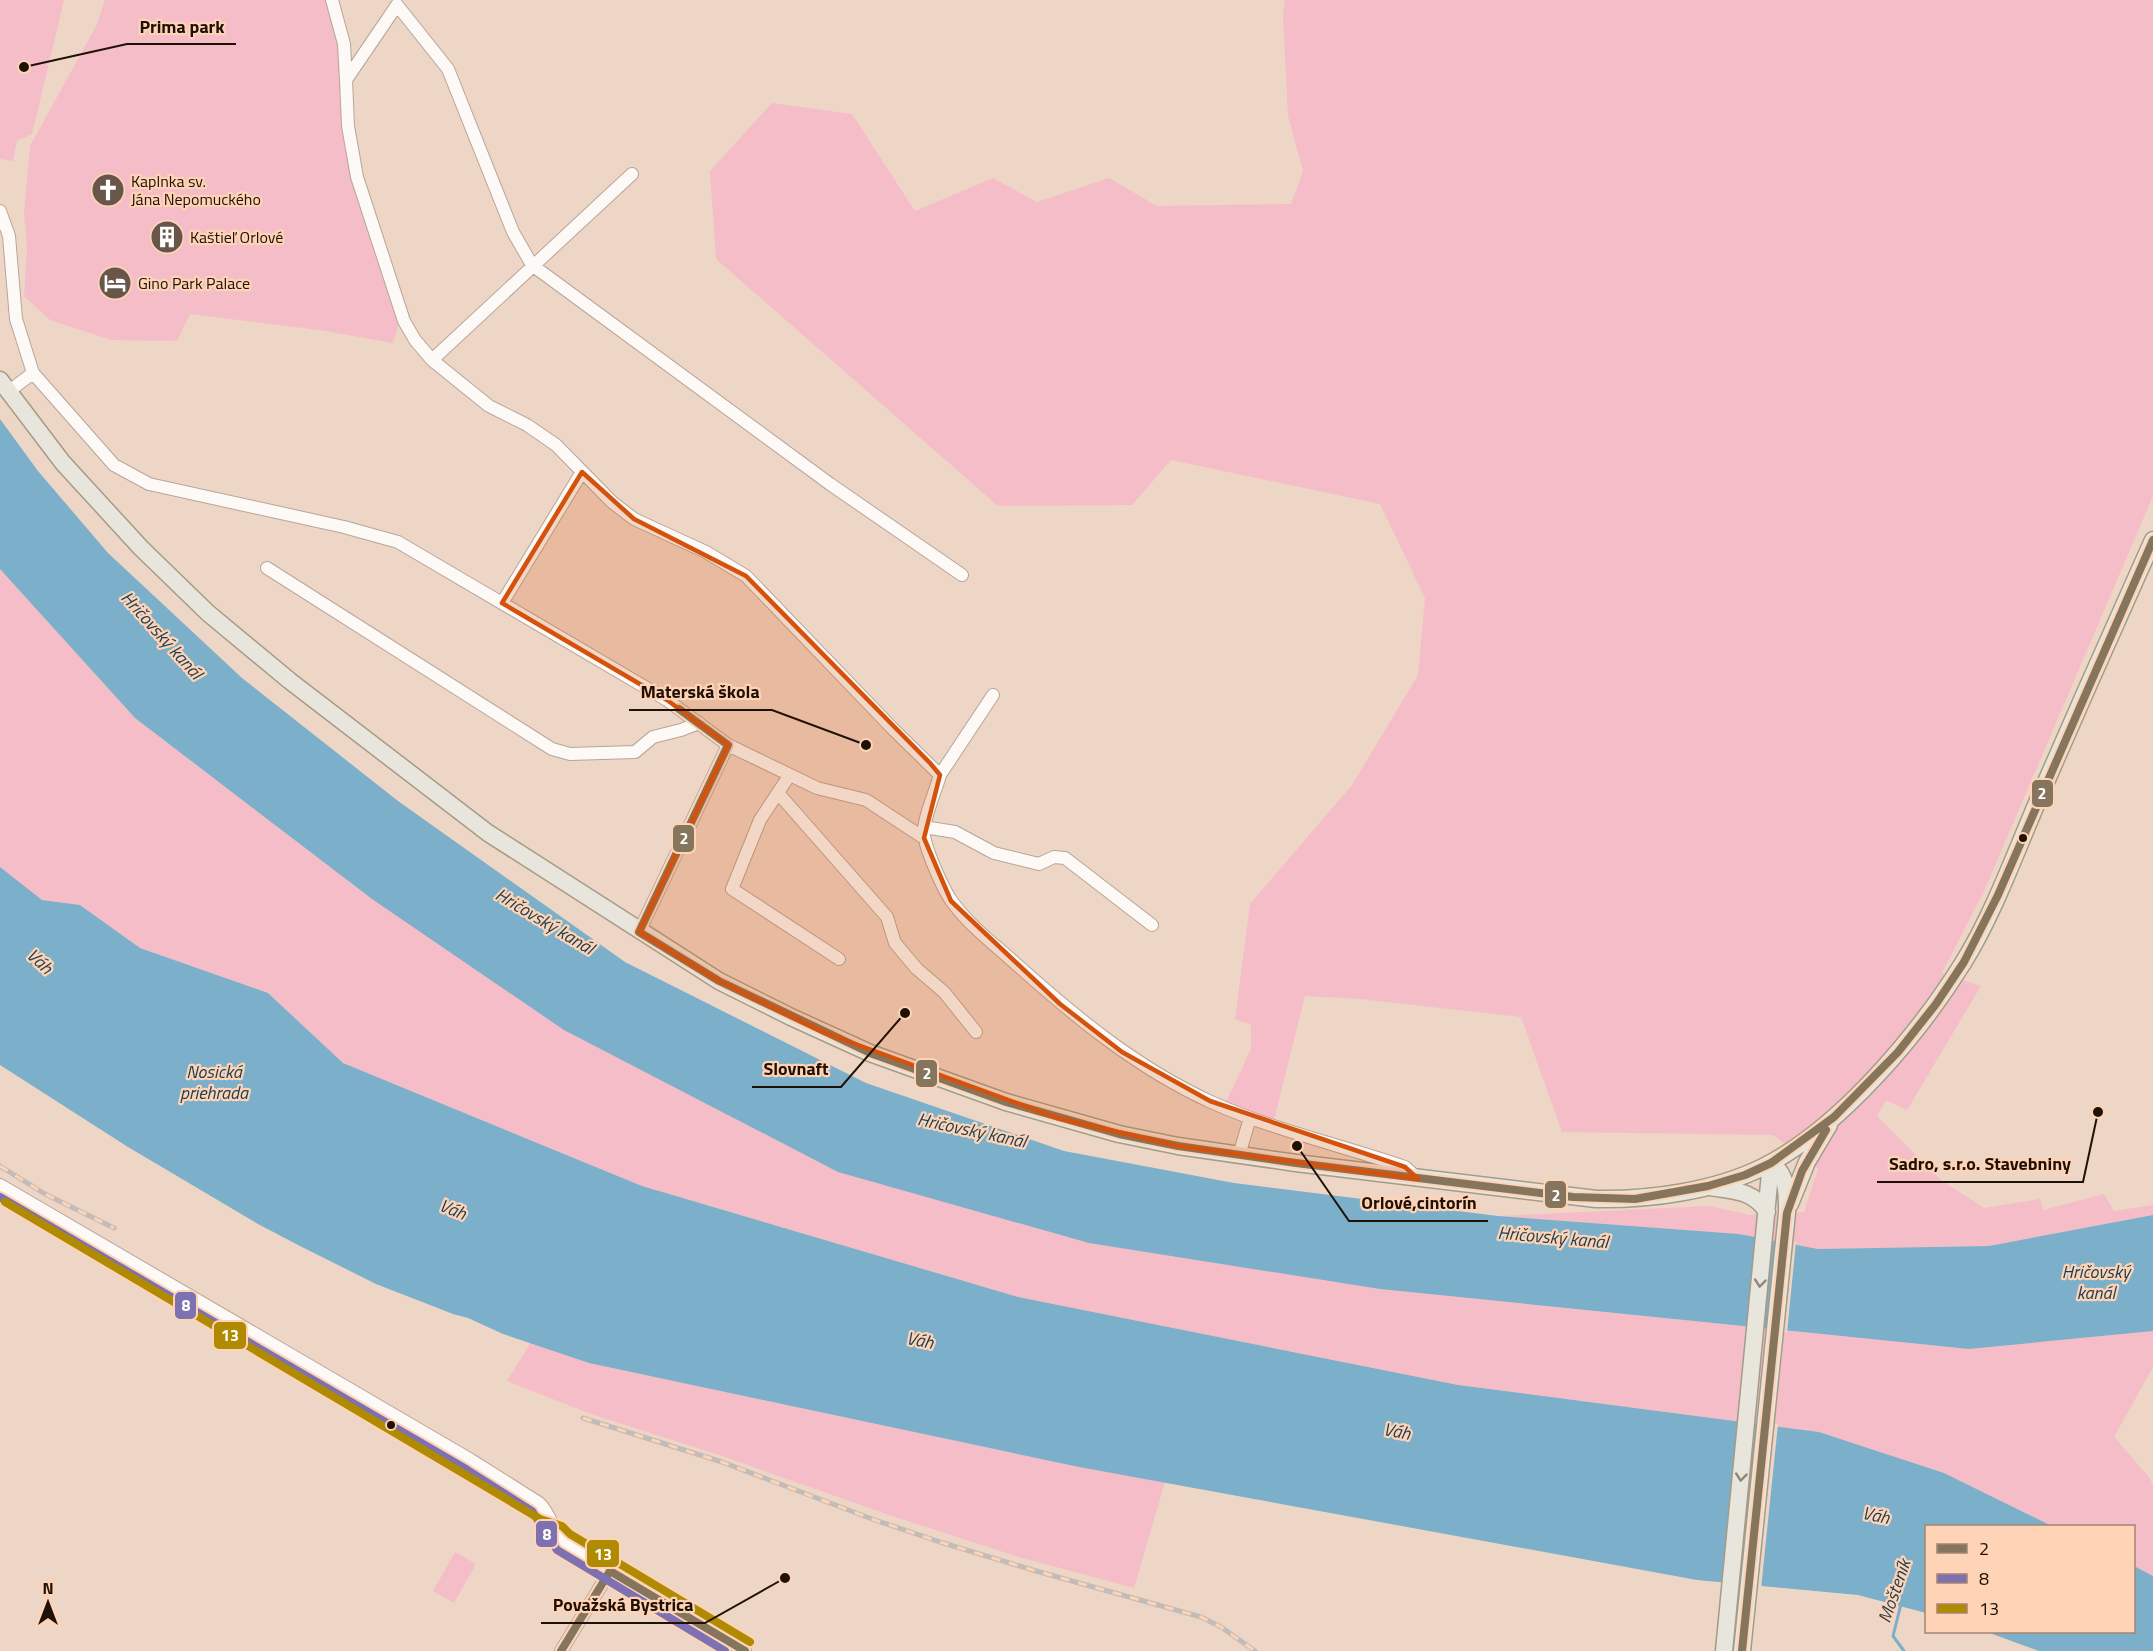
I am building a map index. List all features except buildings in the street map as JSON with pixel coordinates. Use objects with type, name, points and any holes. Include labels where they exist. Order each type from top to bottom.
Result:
[{"type":"main road","points":[[4,386],[63,463],[102,507],[178,586],[208,613],[290,681],[488,832],[639,932],[718,981],[870,1053],[1057,1118],[1119,1134],[1239,1155],[1418,1179],[1596,1199],[1635,1199],[1704,1186],[1745,1175],[1772,1162],[1834,1117],[1898,1052],[1936,1004],[1964,962],[1998,895],[2153,540]]},
{"type":"main road","points":[[1742,1651],[1787,1220],[1795,1186],[1834,1117]]},
{"type":"main road","points":[[1724,1651],[1772,1162]]},
{"type":"main road","points":[[1772,1162],[1783,1176],[1786,1188],[1787,1220]]},
{"type":"main road","points":[[1704,1186],[1745,1193],[1758,1200],[1766,1218]]},
{"type":"street","points":[[332,0],[344,44],[348,126],[357,177],[404,321],[416,340],[432,360],[489,406],[527,425],[556,444],[612,502],[634,519],[706,552],[746,576],[892,729],[940,774]]},
{"type":"street","points":[[346,80],[397,5],[448,69],[513,232],[532,265],[830,484],[962,575]]},
{"type":"street","points":[[432,360],[632,174]]},
{"type":"street","points":[[0,212],[9,236],[16,319],[33,373],[114,465],[149,484],[344,527],[398,542],[667,700],[728,745],[817,788],[866,800],[924,832],[955,832],[994,853],[1039,864],[1053,857],[1065,858],[1152,926]]},
{"type":"street","points":[[4,386],[33,373]]},
{"type":"street","points":[[502,603],[582,472]]},
{"type":"street","points":[[267,568],[552,749],[570,754],[635,752],[653,736],[681,730],[699,723]]},
{"type":"street","points":[[993,695],[940,774],[924,832],[937,873],[951,901],[969,921],[1060,1004],[1122,1052],[1172,1082],[1250,1118],[1405,1167],[1418,1179]]},
{"type":"street","points":[[639,932],[728,745]]},
{"type":"street","points":[[789,776],[760,820],[732,889],[839,959]]},
{"type":"street","points":[[778,793],[886,917],[895,943],[916,969],[944,992],[976,1032]]},
{"type":"street","points":[[1239,1155],[1250,1118]]},
{"type":"street","points":[[0,1185],[451,1448],[539,1503],[563,1542],[745,1651]]},
{"type":"street","points":[[561,1651],[610,1571]]},
{"type":"highlighted area","points":[[582,472],[634,519],[746,576],[930,763],[940,775],[924,838],[951,901],[1060,1004],[1122,1052],[1210,1101],[1405,1167],[1418,1179],[1178,1146],[1057,1118],[825,1033],[719,981],[639,932],[728,745],[667,700],[502,603]]},
{"type":"shaded area","points":[[0,0],[64,0],[32,134],[17,141],[13,161],[0,159]]},
{"type":"shaded area","points":[[105,0],[328,0],[342,69],[340,104],[352,178],[399,323],[393,343],[319,330],[190,314],[177,341],[111,340],[50,320],[24,296],[27,249],[24,212],[30,146],[96,26]]},
{"type":"shaded area","points":[[1285,0],[2153,0],[2153,496],[1985,889],[1942,973],[1981,986],[1907,1110],[1886,1100],[1877,1116],[1941,1180],[1984,1208],[2040,1199],[2043,1210],[2104,1194],[2114,1211],[2153,1205],[2153,1215],[1989,1246],[1818,1249],[1739,1234],[1499,1216],[1709,1206],[1750,1215],[1804,1212],[1818,1169],[1773,1135],[1562,1132],[1521,1017],[1360,999],[1305,996],[1274,1120],[1225,1104],[1251,1049],[1251,1025],[1235,1019],[1250,904],[1352,785],[1418,675],[1425,598],[1380,504],[1171,460],[1132,505],[998,506],[716,259],[710,171],[772,103],[852,114],[915,211],[993,178],[1037,202],[1109,178],[1157,206],[1291,204],[1303,171],[1288,116],[1283,14]]},
{"type":"shaded area","points":[[0,569],[135,718],[372,899],[1380,1289],[1969,1349],[2153,1331],[2153,1367],[2114,1437],[2149,1477],[2153,1485],[2153,1576],[2135,1567],[2135,1525],[2050,1525],[1944,1473],[1819,1432],[1458,1385],[1018,1297],[642,1186],[343,1063],[268,993],[140,948],[80,905],[42,900],[0,867]]},
{"type":"shaded area","points":[[531,1342],[589,1363],[1079,1467],[1165,1482],[1134,1588],[1019,1557],[889,1515],[722,1456],[591,1414],[507,1381]]},
{"type":"shaded area","points":[[455,1552],[476,1564],[454,1603],[433,1591]]},
{"type":"water","name":"Hričovský kanál","points":[[0,419],[38,471],[108,553],[242,678],[398,801],[625,962],[866,1083],[1064,1151],[1234,1183],[1498,1216],[1739,1234],[1818,1249],[1989,1246],[2153,1215],[2153,1331],[1969,1349],[1380,1289],[1089,1243],[838,1172],[564,1030],[372,899],[135,718],[0,569]]},
{"type":"water","name":"Nosická priehrada","points":[[0,867],[42,900],[80,905],[140,948],[268,993],[343,1063],[642,1186],[1018,1297],[1458,1385],[1819,1432],[1944,1473],[2050,1525],[1925,1525],[1925,1613],[1858,1595],[1697,1580],[1079,1467],[589,1363],[503,1334],[468,1318],[376,1284],[300,1246],[258,1224],[128,1147],[0,1065]]},
{"type":"water","points":[[2135,1567],[2153,1576],[2153,1651],[2039,1651],[1990,1633],[2135,1633]]},
{"type":"pier","points":[[1778,1238],[1796,1242],[1787,1333],[1768,1331]]},
{"type":"pier","points":[[1759,1421],[1778,1424],[1761,1589],[1742,1588]]},
{"type":"waterway","name":"Mošteník","points":[[1901,1604],[1893,1636],[1904,1651]]},
{"type":"railway","points":[[0,1166],[45,1194],[114,1228]]},
{"type":"railway","points":[[583,1418],[722,1462],[872,1519],[940,1542],[1201,1617],[1221,1627],[1255,1651]]},
{"type":"transit line","name":"2","points":[[639,932],[719,981],[870,1053],[1006,1102],[1119,1134],[1178,1146],[1296,1163],[1573,1197],[1635,1199],[1708,1186],[1745,1175],[1771,1163],[1834,1117],[1898,1052],[1936,1004],[1964,962],[1998,895],[2153,540]]},
{"type":"transit line","name":"2","points":[[679,709],[728,745]]},
{"type":"transit line","name":"2","points":[[639,932],[728,745]]},
{"type":"transit line","name":"2","points":[[1742,1651],[1787,1213],[1802,1171],[1826,1130]]},
{"type":"transit line","name":"8","points":[[0,1197],[466,1469],[532,1511],[557,1550],[725,1651]]},
{"type":"transit line","name":"13","points":[[5,1202],[540,1519],[562,1526],[570,1534],[750,1642]]},
{"type":"transit line","name":"2","points":[[610,1571],[745,1651]]},
{"type":"transit line","name":"2","points":[[561,1651],[610,1571]]},
{"type":"place","name":"Prima park","points":[[24,67]]},
{"type":"place","name":"Kaplnka sv. Jána Nepomuckého","points":[[108,190]]},
{"type":"place","name":"Kaštieľ Orlové","points":[[167,237]]},
{"type":"place","name":"Gino Park Palace","points":[[115,283]]},
{"type":"place","name":"Materská škola","points":[[866,745]]},
{"type":"place","name":"Slovnaft","points":[[905,1013]]},
{"type":"place","name":"Sadro, s.r.o. Stavebniny","points":[[2098,1112]]},
{"type":"place","name":"Orlové,cintorín","points":[[1297,1146]]},
{"type":"place","name":"Považská Bystrica","points":[[785,1578]]},
{"type":"water label","name":"Váh","points":[[40,961]]},
{"type":"water label","name":"Váh","points":[[453,1209]]},
{"type":"water label","name":"Váh","points":[[920,1340]]},
{"type":"water label","name":"Váh","points":[[1397,1431]]},
{"type":"water label","name":"Váh","points":[[1876,1515]]}]
